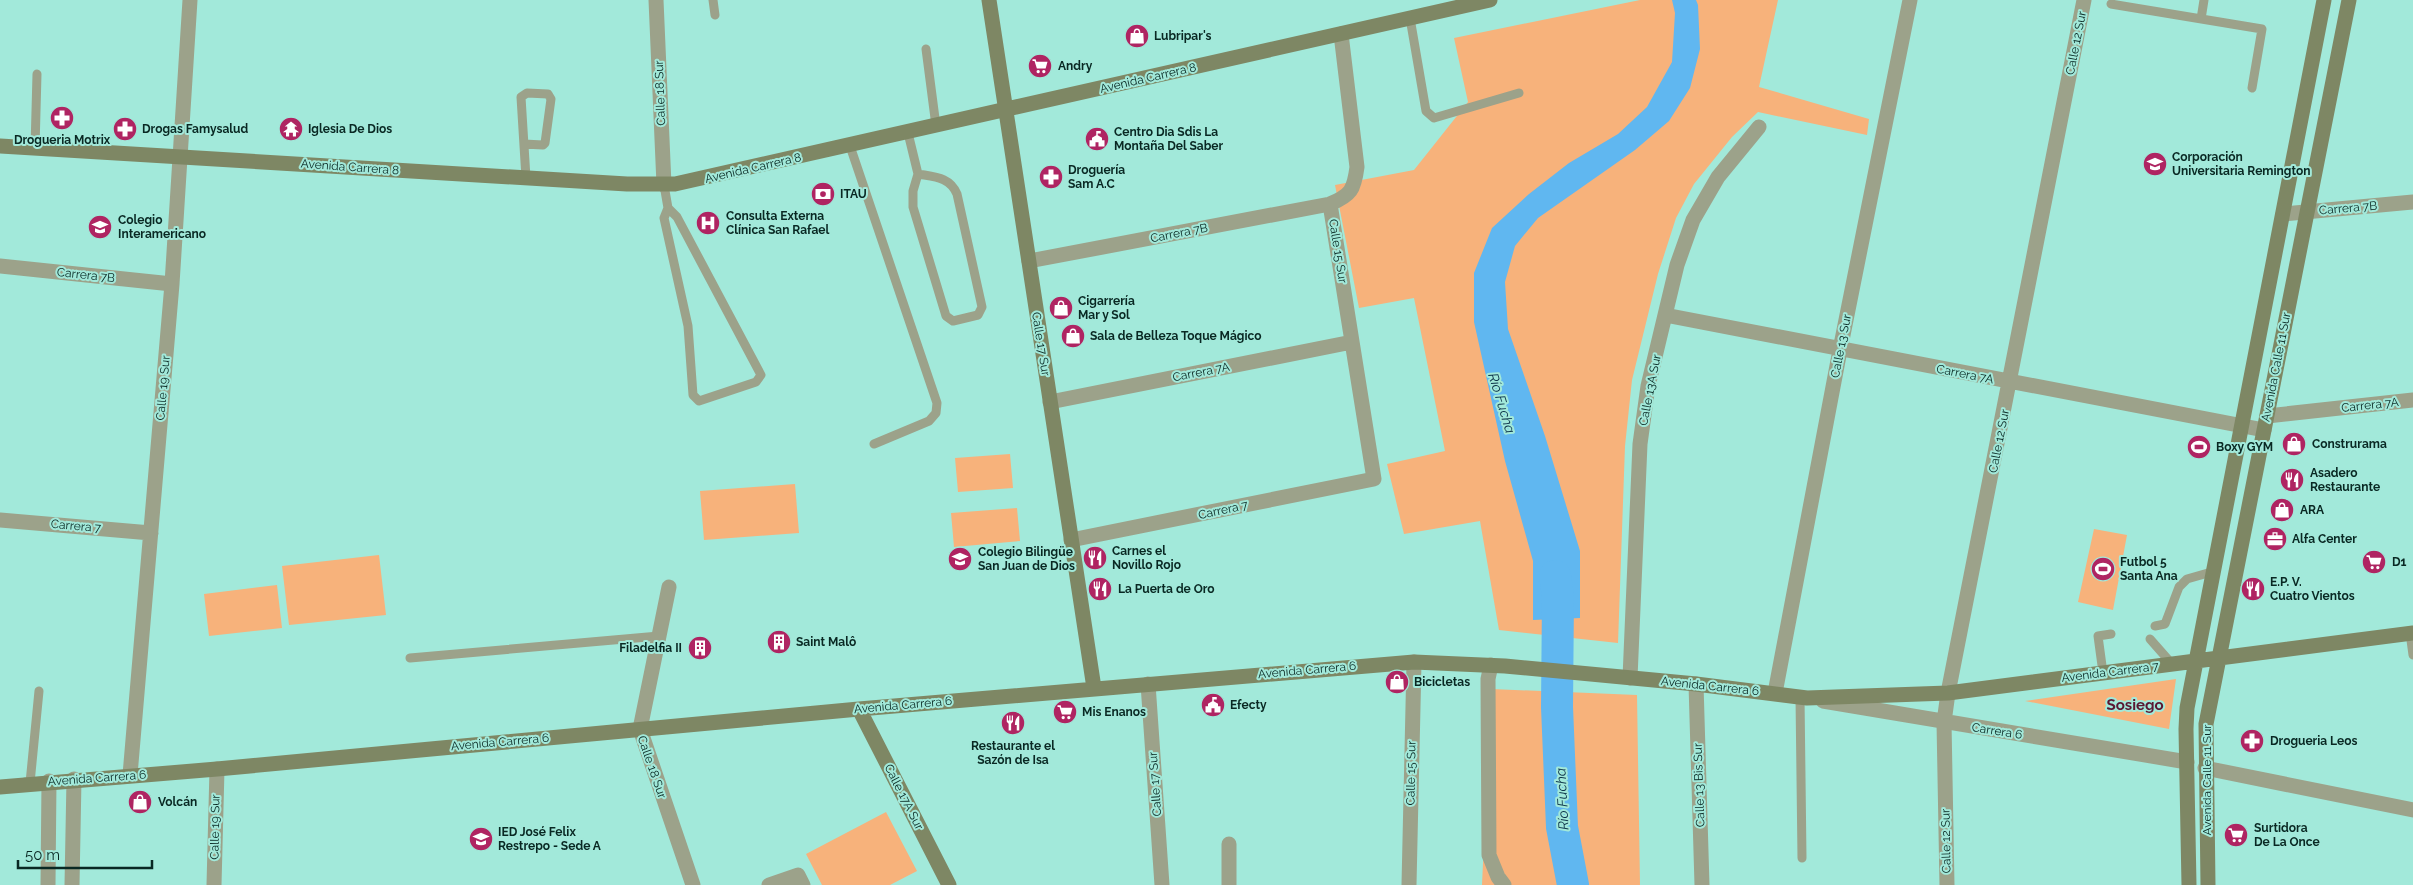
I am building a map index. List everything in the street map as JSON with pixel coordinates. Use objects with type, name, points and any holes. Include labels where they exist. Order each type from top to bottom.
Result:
[{"type":"main road","name":"Calle 17 Sur","points":[[989,0],[1094,688]]},
{"type":"main road","name":"Avenida Carrera 8","points":[[0,146],[664,185],[689,182],[850,146],[1490,0]]},
{"type":"main road","name":"Avenida Calle 11 Sur","points":[[2189,885],[2186,719],[2324,0]]},
{"type":"main road","name":"Avenida Calle 11 Sur","points":[[2208,885],[2205,768],[2206,724],[2349,0]]},
{"type":"main road","name":"Avenida Carrera 7","points":[[1803,697],[1948,693],[2412,633]]},
{"type":"main road","name":"Avenida Carrera 6","points":[[0,786],[217,769],[1094,688],[1414,662],[1540,669],[1696,684],[1803,697]]},
{"type":"main road","name":"Calle 17A Sur","points":[[859,709],[949,885]]},
{"type":"street","name":"Calle 19 Sur","points":[[130,775],[172,284],[190,0]]},
{"type":"street","name":"Calle 18 Sur","points":[[656,0],[664,185]]},
{"type":"street","name":"Calle 13 Sur","points":[[1775,693],[1840,350],[1910,0]]},
{"type":"street","name":"Calle 12 Sur","points":[[1947,885],[1944,722],[1948,693],[2084,0]]},
{"type":"street","name":"Calle 15 Sur","points":[[1341,34],[1357,167],[1355,184],[1346,197],[1330,204],[1374,479]]},
{"type":"street","name":"Calle 13A Sur","points":[[1630,678],[1640,444],[1648,386],[1678,265],[1693,220],[1718,176],[1759,127]]},
{"type":"street","name":"Carrera 7B","points":[[2283,214],[2413,202]]},
{"type":"street","name":"Carrera 7B","points":[[1029,261],[1330,204]]},
{"type":"street","name":"Carrera 7B","points":[[0,266],[172,284]]},
{"type":"street","name":"Carrera 7A","points":[[1665,315],[2242,428],[2413,400]]},
{"type":"street","name":"Carrera 7A","points":[[1050,402],[1352,342]]},
{"type":"street","name":"Carrera 7","points":[[1071,540],[1374,479]]},
{"type":"street","name":"Carrera 7","points":[[0,520],[152,533]]},
{"type":"street","name":"Calle 18 Sur","points":[[669,586],[640,729],[693,885]]},
{"type":"street","name":"Calle 15 Sur","points":[[1409,885],[1414,662]]},
{"type":"street","points":[[1491,665],[1488,679],[1488,855],[1498,877],[1504,885]]},
{"type":"street","name":"Calle 17 Sur","points":[[1148,684],[1162,885]]},
{"type":"street","name":"Calle 13 Bis Sur","points":[[1696,684],[1702,885]]},
{"type":"street","name":"Carrera 6","points":[[1803,697],[2187,762]]},
{"type":"street","points":[[2205,768],[2413,810]]},
{"type":"street","name":"Calle 19 Sur","points":[[214,885],[217,769]]},
{"type":"street","points":[[72,885],[74,779]]},
{"type":"street","points":[[48,885],[49,781]]},
{"type":"street","points":[[1229,844],[1230,885]]},
{"type":"street","points":[[769,885],[801,880]]},
{"type":"lane","points":[[713,0],[715,15]]},
{"type":"lane","points":[[2201,19],[2204,0]]},
{"type":"lane","points":[[2110,4],[2262,29],[2252,88]]},
{"type":"lane","points":[[1410,18],[1426,111],[1434,118],[1520,93]]},
{"type":"lane","points":[[926,49],[936,126]]},
{"type":"lane","points":[[35,148],[37,74]]},
{"type":"lane","points":[[524,144],[543,145],[545,143],[551,99],[548,94],[527,93],[521,98],[526,178]]},
{"type":"lane","points":[[908,133],[918,174],[913,191],[913,207],[946,316],[953,321],[978,315],[982,307],[958,194],[952,185],[943,179],[918,174]]},
{"type":"lane","points":[[850,146],[937,403],[936,413],[929,421],[874,444]]},
{"type":"lane","points":[[664,185],[668,208],[664,218],[688,326],[693,395],[699,401],[756,382],[761,375],[677,218],[668,208]]},
{"type":"lane","points":[[2155,626],[2165,624],[2179,588],[2187,579],[2215,571]]},
{"type":"lane","points":[[2412,633],[2413,654]]},
{"type":"lane","points":[[2103,673],[2098,636],[2111,634]]},
{"type":"lane","points":[[410,658],[659,636]]},
{"type":"lane","points":[[2150,639],[2172,664]]},
{"type":"lane","points":[[0,779],[30,783],[39,690]]},
{"type":"lane","points":[[1802,858],[1803,697]]},
{"type":"shaded area","points":[[1640,0],[1778,0],[1759,87],[1869,119],[1867,135],[1758,112],[1732,137],[1694,184],[1676,218],[1658,274],[1632,380],[1625,446],[1618,643],[1499,630],[1480,521],[1404,534],[1387,464],[1445,451],[1414,298],[1359,308],[1335,185],[1414,170],[1468,102],[1454,38]]},
{"type":"shaded area","points":[[1010,454],[1013,488],[958,492],[955,458]]},
{"type":"shaded area","points":[[795,484],[799,533],[704,540],[700,491]]},
{"type":"shaded area","points":[[1017,508],[1020,541],[954,547],[951,513]]},
{"type":"shaded area","name":"Futbol 5 Santa Ana","points":[[2094,529],[2127,535],[2113,610],[2078,602]]},
{"type":"shaded area","points":[[379,555],[386,615],[289,625],[282,566]]},
{"type":"shaded area","points":[[277,585],[282,628],[209,636],[204,594]]},
{"type":"shaded area","points":[[2176,679],[2169,729],[2025,701]]},
{"type":"shaded area","points":[[1491,689],[1637,695],[1640,885],[1482,885]]},
{"type":"shaded area","points":[[886,812],[917,871],[890,885],[822,885],[806,854]]},
{"type":"water","points":[[1672,0],[1696,0],[1698,5],[1700,49],[1690,88],[1669,121],[1635,150],[1538,218],[1515,246],[1505,282],[1508,329],[1545,436],[1580,551],[1580,618],[1533,620],[1533,561],[1505,461],[1474,322],[1474,273],[1492,228],[1529,194],[1569,163],[1618,134],[1647,107],[1672,62],[1675,13]]},
{"type":"waterway","name":"Río Fucha","points":[[1555,576],[1558,596],[1557,707],[1562,827],[1573,885]]},
{"type":"place","name":"Lubripar's","points":[[1137,36]]},
{"type":"place","name":"Andry","points":[[1040,66]]},
{"type":"place","name":"Drogueria Motrix","points":[[62,118]]},
{"type":"place","name":"Drogas Famysalud","points":[[125,129]]},
{"type":"place","name":"Iglesia De Dios","points":[[291,129]]},
{"type":"place","name":"Centro Dia Sdis La Montaña Del Saber","points":[[1097,139]]},
{"type":"place","name":"Corporación Universitaria Remington","points":[[2155,164]]},
{"type":"place","name":"Droguería Sam A.C","points":[[1051,177]]},
{"type":"place","name":"ITAU","points":[[823,194]]},
{"type":"place","name":"Consulta Externa Clínica San Rafael","points":[[708,223]]},
{"type":"place","name":"Colegio Interamericano","points":[[100,227]]},
{"type":"place","name":"Cigarrería Mar y Sol","points":[[1061,308]]},
{"type":"place","name":"Sala de Belleza Toque Mágico","points":[[1073,336]]},
{"type":"place","name":"Construrama","points":[[2294,444]]},
{"type":"place","name":"Boxy GYM","points":[[2199,447]]},
{"type":"place","name":"Asadero Restaurante","points":[[2292,480]]},
{"type":"place","name":"ARA","points":[[2282,510]]},
{"type":"place","name":"Alfa Center","points":[[2275,539]]},
{"type":"place","name":"Carnes el Novillo Rojo","points":[[1095,558]]},
{"type":"place","name":"Colegio Bilingüe San Juan de Dios","points":[[960,559]]},
{"type":"place","name":"D1","points":[[2374,562]]},
{"type":"place","name":"Futbol 5 Santa Ana","points":[[2103,569]]},
{"type":"place","name":"La Puerta de Oro","points":[[1100,589]]},
{"type":"place","name":"E.P. V. Cuatro Vientos","points":[[2253,589]]},
{"type":"place","name":"Saint Malô","points":[[779,642]]},
{"type":"place","name":"Filadelfia II","points":[[700,648]]},
{"type":"place","name":"Bicicletas","points":[[1397,682]]},
{"type":"place","name":"Efecty","points":[[1213,705]]},
{"type":"place","name":"Mis Enanos","points":[[1065,712]]},
{"type":"place","name":"Restaurante el Sazón de Isa","points":[[1013,723]]},
{"type":"place","name":"Drogueria Leos","points":[[2252,741]]},
{"type":"place","name":"Volcán","points":[[140,802]]},
{"type":"place","name":"Surtidora De La Once","points":[[2236,835]]},
{"type":"place","name":"IED José Felix Restrepo - Sede A","points":[[481,839]]},
{"type":"district","name":"Sosiego","points":[[2135,705]]}]
